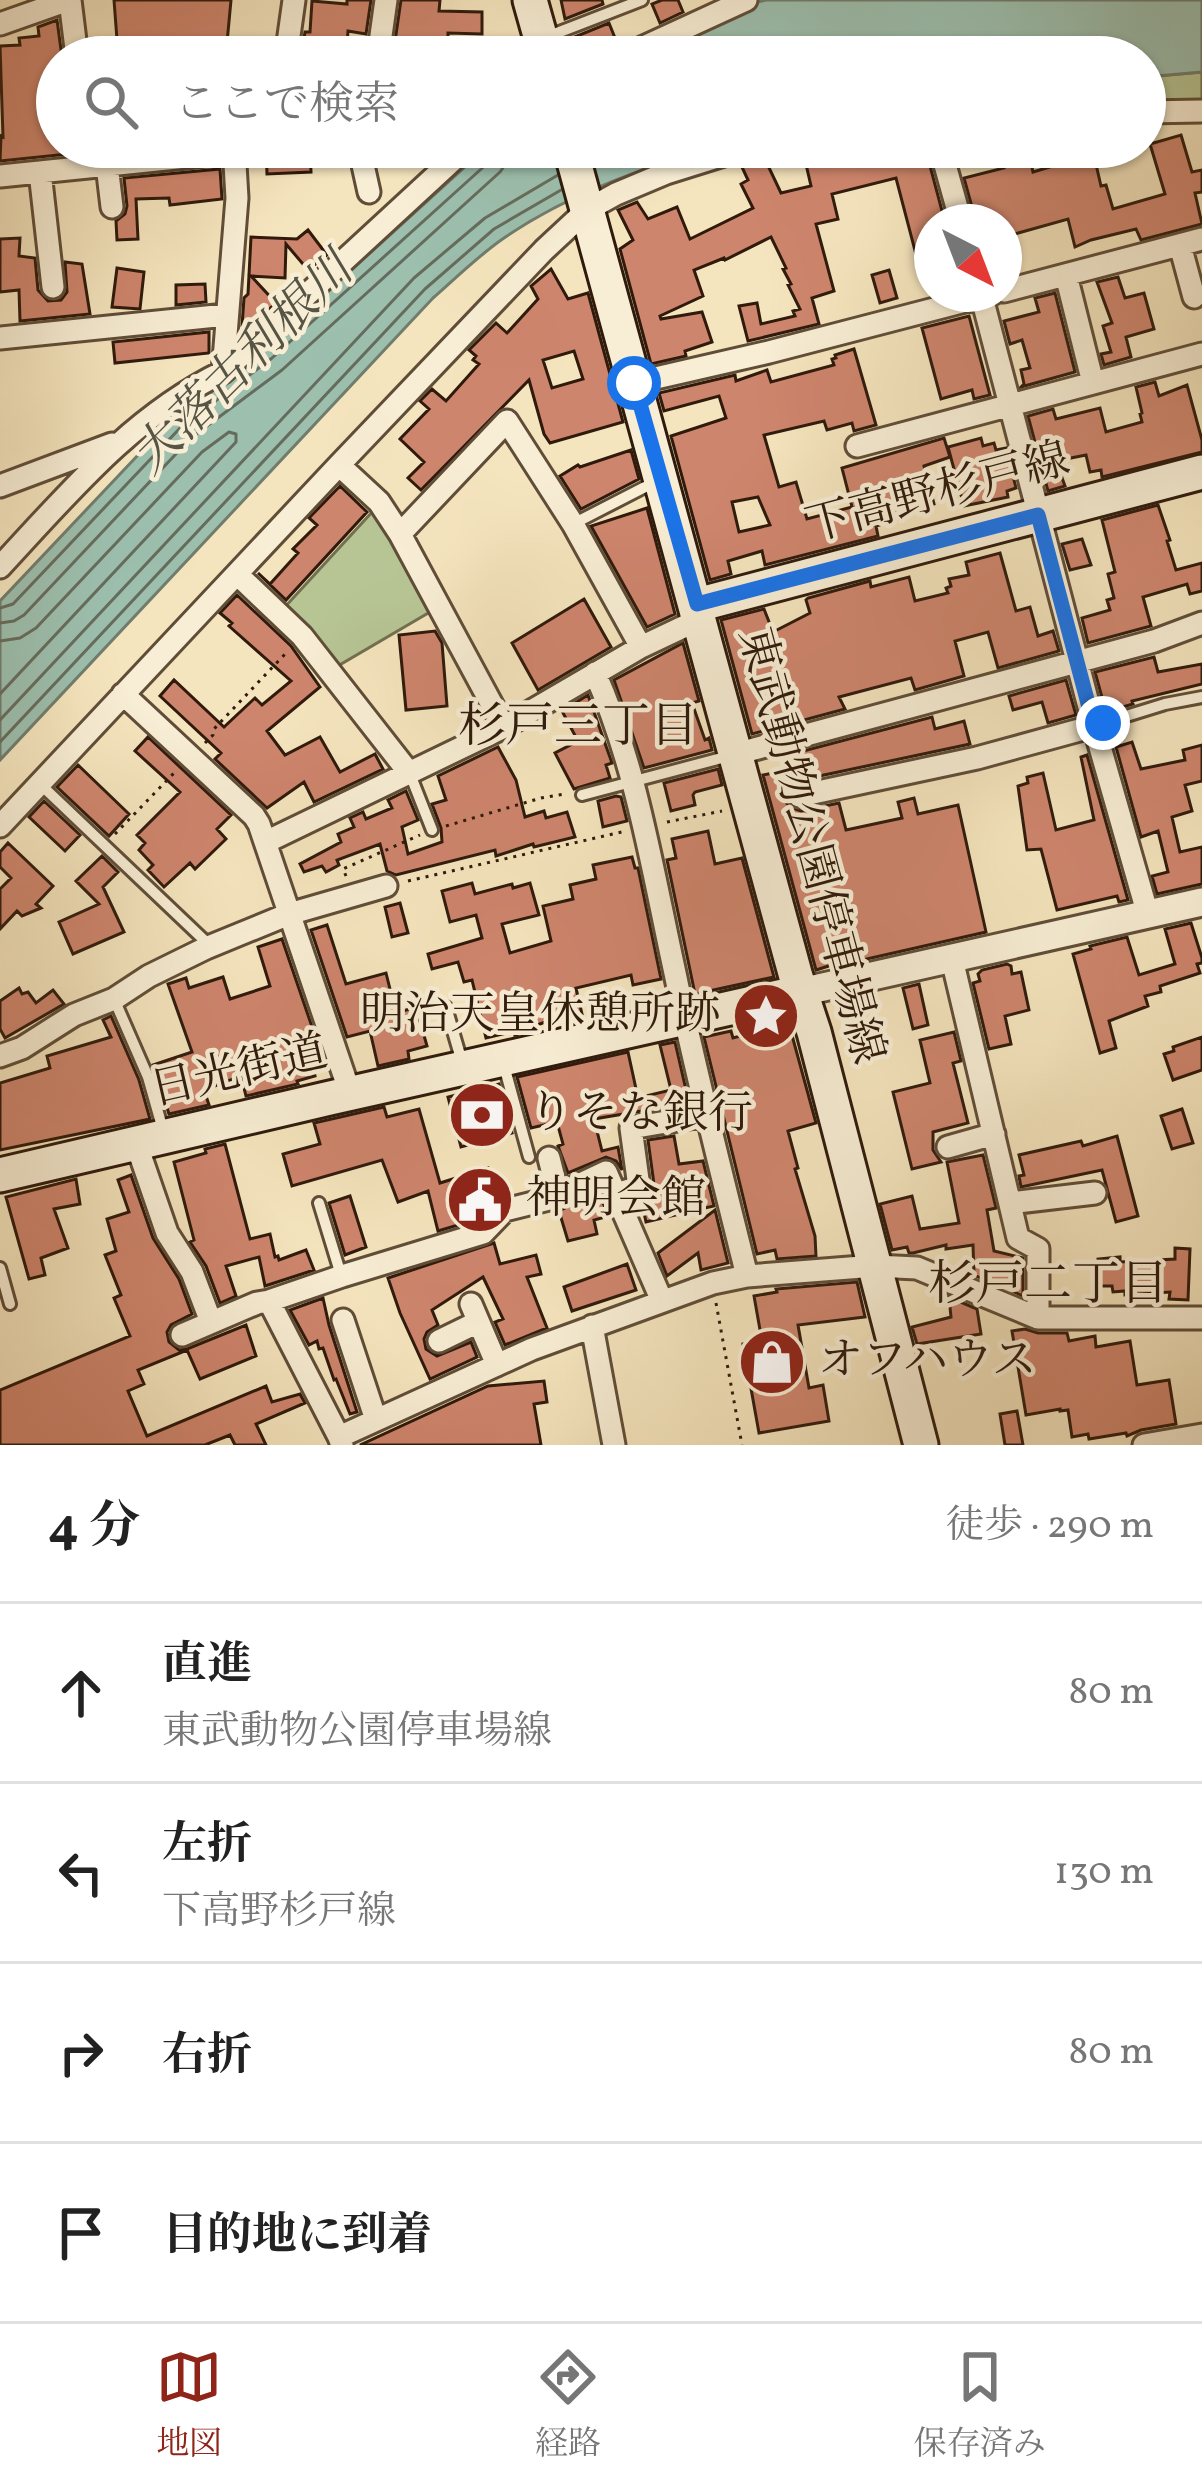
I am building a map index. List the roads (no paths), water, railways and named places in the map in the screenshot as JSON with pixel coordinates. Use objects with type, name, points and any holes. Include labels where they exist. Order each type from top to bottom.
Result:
[{"type":"main road","points":[[530,0],[537,36]]},
{"type":"main road","name":"東武動物公園停車場線","points":[[576,168],[921,1445]]},
{"type":"main road","name":"下高野杉戸線","points":[[699,612],[1202,472]]},
{"type":"main road","name":"日光街道","points":[[0,1175],[801,992]]},
{"type":"street","points":[[0,24],[69,0],[74,36]]},
{"type":"street","points":[[289,36],[294,0]]},
{"type":"street","points":[[381,36],[386,0]]},
{"type":"street","points":[[668,36],[746,0]]},
{"type":"street","points":[[1166,112],[1202,111]]},
{"type":"street","points":[[0,176],[58,168]]},
{"type":"street","points":[[97,168],[112,207]]},
{"type":"street","points":[[223,372],[237,198],[235,168]]},
{"type":"street","points":[[363,168],[369,192]]},
{"type":"street","points":[[0,567],[118,442],[223,372],[444,168]]},
{"type":"street","points":[[0,826],[586,206],[682,168]]},
{"type":"street","points":[[946,168],[956,204]]},
{"type":"street","points":[[40,172],[53,287]]},
{"type":"street","points":[[1022,286],[1191,242],[1194,297]]},
{"type":"street","points":[[1066,275],[1094,383]]},
{"type":"street","points":[[634,383],[921,312]]},
{"type":"street","points":[[989,312],[1038,515],[1148,915]]},
{"type":"street","points":[[0,338],[226,315]]},
{"type":"street","points":[[857,446],[1202,354]]},
{"type":"street","points":[[400,534],[507,421],[573,524],[641,646]]},
{"type":"street","points":[[0,486],[118,442]]},
{"type":"street","points":[[339,465],[379,502],[400,534],[504,727]]},
{"type":"street","points":[[238,575],[302,636],[410,774]]},
{"type":"street","points":[[266,842],[504,727],[699,612]]},
{"type":"street","points":[[736,754],[1154,641],[1202,623]]},
{"type":"street","points":[[595,674],[632,781],[746,1276]]},
{"type":"street","points":[[123,694],[254,816],[350,1093]]},
{"type":"street","points":[[799,796],[977,758],[1094,726]]},
{"type":"street","points":[[0,1056],[206,948],[289,914],[386,886]]},
{"type":"street","name":"日光街道","points":[[801,992],[1202,902]]},
{"type":"street","points":[[952,958],[1018,1238],[1038,1249],[1038,1318]]},
{"type":"street","points":[[616,1194],[639,1187],[631,1128],[707,1115]]},
{"type":"street","points":[[948,1148],[994,1135]]},
{"type":"street","points":[[150,1139],[167,1233],[192,1272],[212,1322]]},
{"type":"street","points":[[539,1157],[558,1194]]},
{"type":"street","points":[[182,1335],[269,1300],[483,1233],[505,1210],[558,1194],[606,1172],[662,1301]]},
{"type":"street","points":[[1010,1203],[1095,1192]]},
{"type":"street","points":[[269,1300],[340,1441],[376,1420],[592,1326],[712,1283],[746,1276],[917,1268],[1038,1318],[1202,1322]]},
{"type":"street","points":[[439,1341],[479,1310],[497,1365]]},
{"type":"street","points":[[343,1320],[376,1420]]},
{"type":"street","points":[[592,1326],[614,1445]]},
{"type":"street","points":[[1144,1445],[1202,1435]]},
{"type":"lane","points":[[567,36],[642,0]]},
{"type":"lane","points":[[573,524],[661,483]]},
{"type":"lane","points":[[1094,726],[1202,697]]},
{"type":"lane","points":[[582,795],[736,754]]},
{"type":"lane","points":[[410,774],[432,830]]},
{"type":"lane","points":[[39,783],[206,948]]},
{"type":"lane","points":[[114,999],[148,1077],[150,1139]]},
{"type":"lane","points":[[446,1007],[464,1069]]},
{"type":"lane","points":[[502,1060],[539,1157]]},
{"type":"lane","points":[[319,1203],[341,1276]]},
{"type":"lane","points":[[0,1268],[10,1304]]},
{"type":"water","points":[[766,0],[1202,0],[1202,72],[1166,75],[1166,36],[686,36]]},
{"type":"water","name":"大落古利根川","points":[[464,168],[650,168],[580,195],[528,222],[433,298],[0,760],[0,601],[173,418],[264,349]]},
{"type":"place","name":"明治天皇休憩所跡","points":[[766,1016]]},
{"type":"place","name":"りそな銀行","points":[[482,1115]]},
{"type":"place","name":"神明会館","points":[[480,1200]]},
{"type":"place","name":"オフハウス","points":[[772,1362]]},
{"type":"district","name":"杉戸三丁目","points":[[578,728]]},
{"type":"district","name":"杉戸二丁目","points":[[1048,1286]]}]
